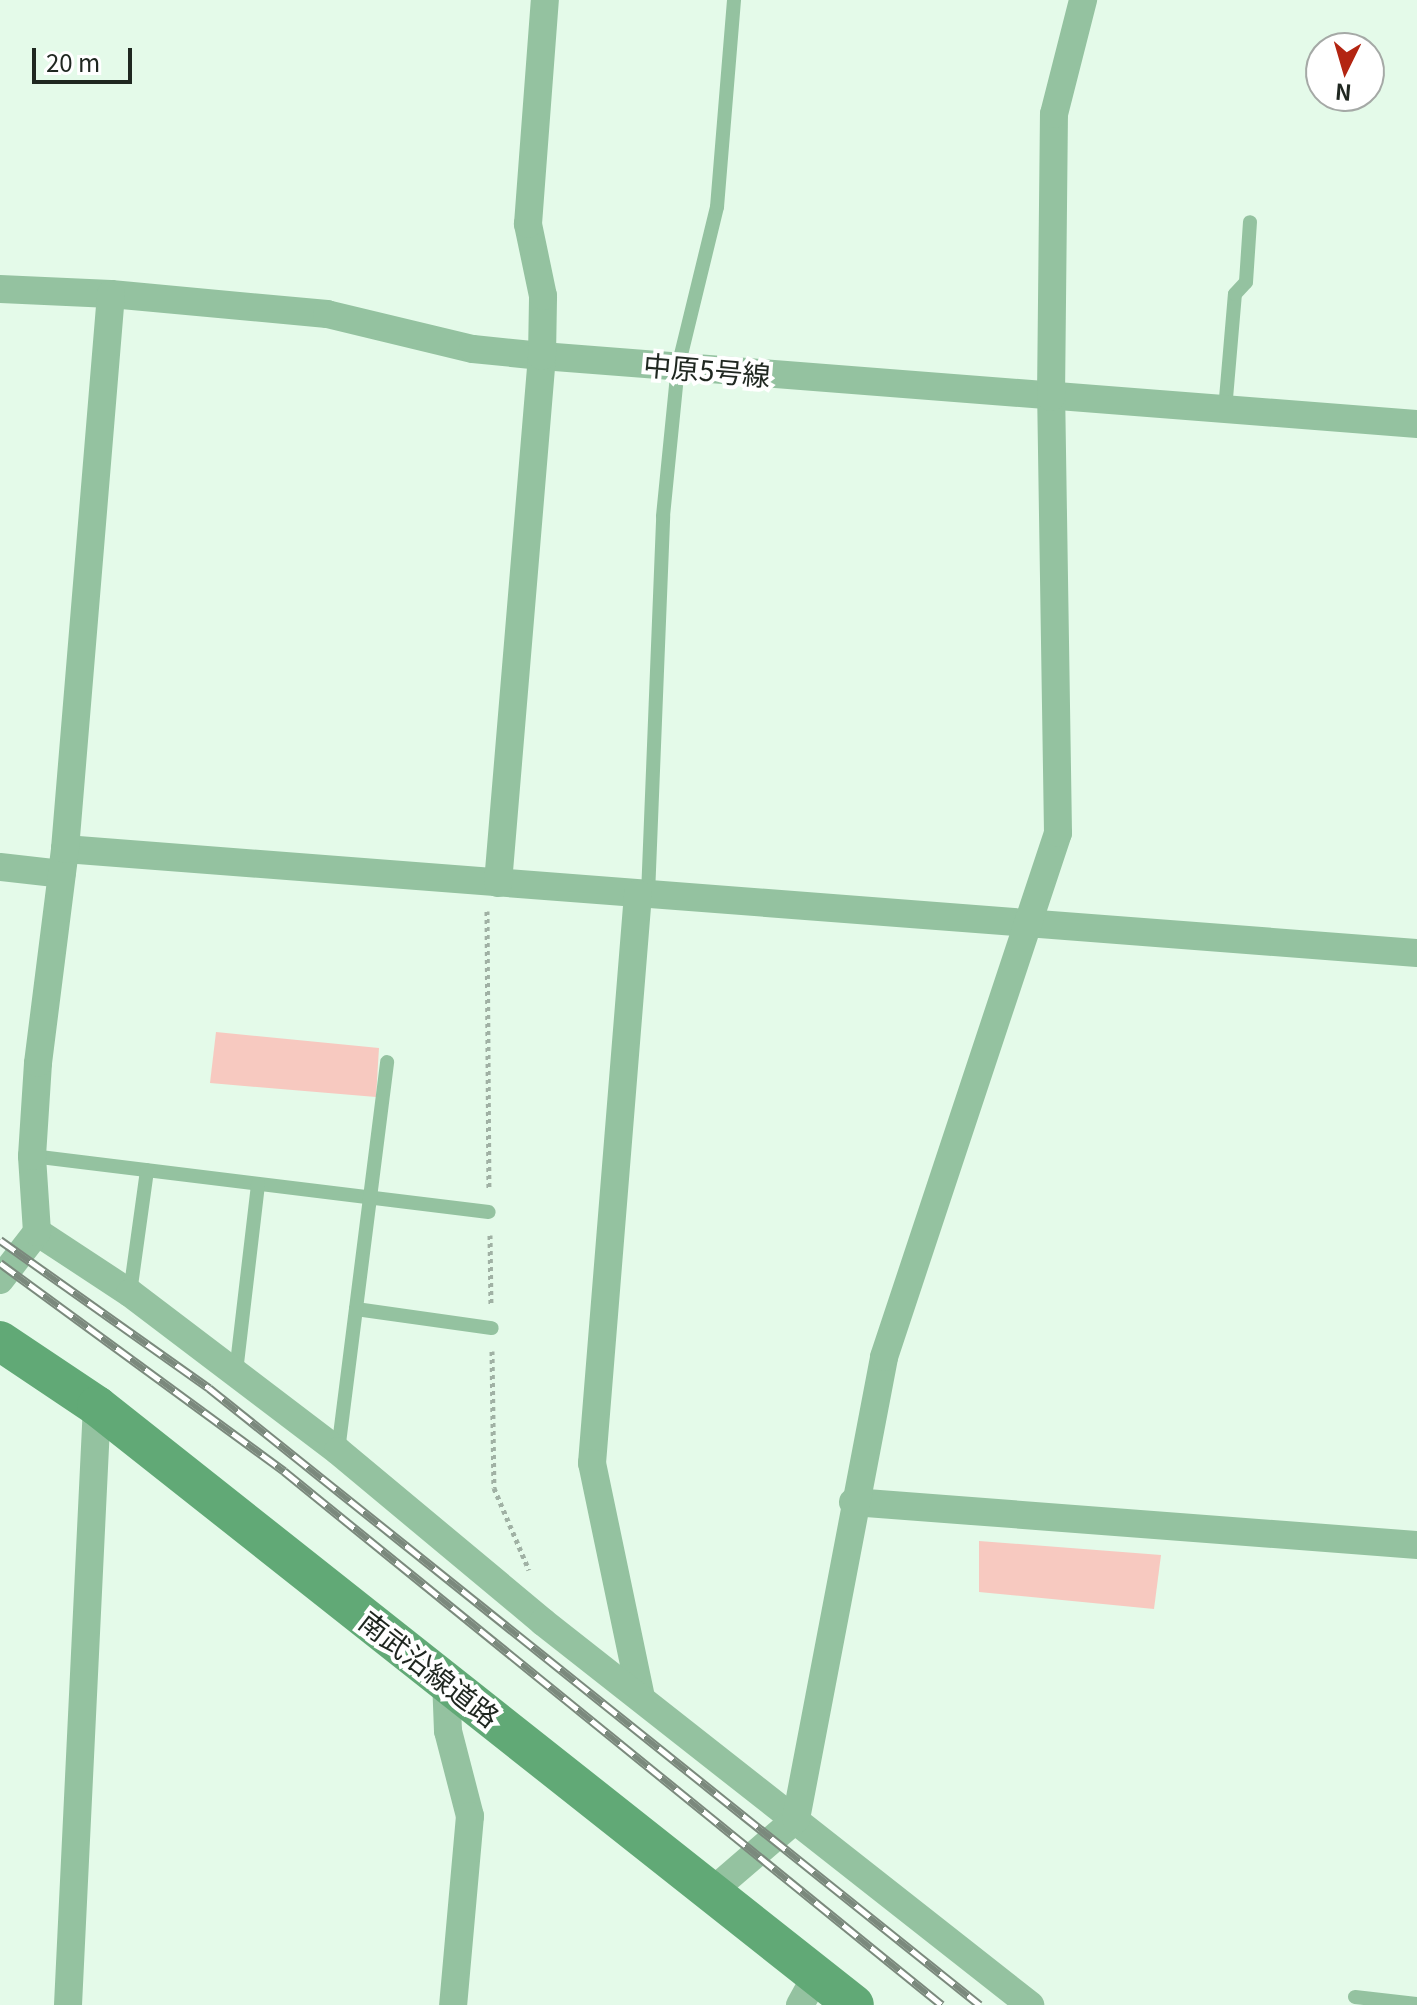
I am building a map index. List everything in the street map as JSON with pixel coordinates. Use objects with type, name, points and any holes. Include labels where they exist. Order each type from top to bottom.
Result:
[{"type":"street","points":[[492,883],[542,356],[543,296],[528,224],[545,0]]},
{"type":"street","points":[[710,1893],[796,1819],[853,1502],[884,1357],[1058,833],[1051,397],[1054,114],[1083,0]]},
{"type":"street","name":"中原5号線","points":[[0,289],[111,294],[327,314],[473,349],[542,356],[1417,424]]},
{"type":"street","points":[[0,1280],[37,1232],[32,1156],[38,1063],[63,861],[111,294]]},
{"type":"street","points":[[0,867],[63,861],[492,883],[1417,953]]},
{"type":"street","points":[[641,1698],[592,1463],[643,895]]},
{"type":"street","points":[[37,1232],[130,1293],[338,1451],[543,1622],[1030,2005]]},
{"type":"street","name":"南武沿線道路","points":[[0,1341],[97,1406],[446,1679],[710,1893],[808,1990],[854,2005]]},
{"type":"street","points":[[68,2005],[97,1406]]},
{"type":"street","points":[[853,1502],[1417,1545]]},
{"type":"street","points":[[446,1679],[448,1731],[470,1816],[453,2005]]},
{"type":"lane","points":[[643,895],[663,516],[678,367],[717,207],[734,0]]},
{"type":"lane","points":[[1225,410],[1235,294],[1246,282],[1250,222]]},
{"type":"lane","points":[[338,1451],[387,1062]]},
{"type":"lane","points":[[32,1156],[489,1212]]},
{"type":"lane","points":[[130,1293],[147,1170]]},
{"type":"lane","points":[[236,1372],[258,1184]]},
{"type":"lane","points":[[356,1309],[492,1328]]},
{"type":"lane","points":[[1355,1997],[1417,2004]]},
{"type":"path","points":[[492,883],[489,1212],[494,1488],[544,1605],[543,1622]]},
{"type":"shaded area","points":[[216,1032],[379,1048],[376,1097],[210,1083]]},
{"type":"shaded area","points":[[979,1541],[1161,1555],[1154,1609],[979,1592]]},
{"type":"railway","points":[[0,1240],[209,1388],[980,2005]]},
{"type":"railway","points":[[0,1263],[284,1471],[942,2005]]}]
